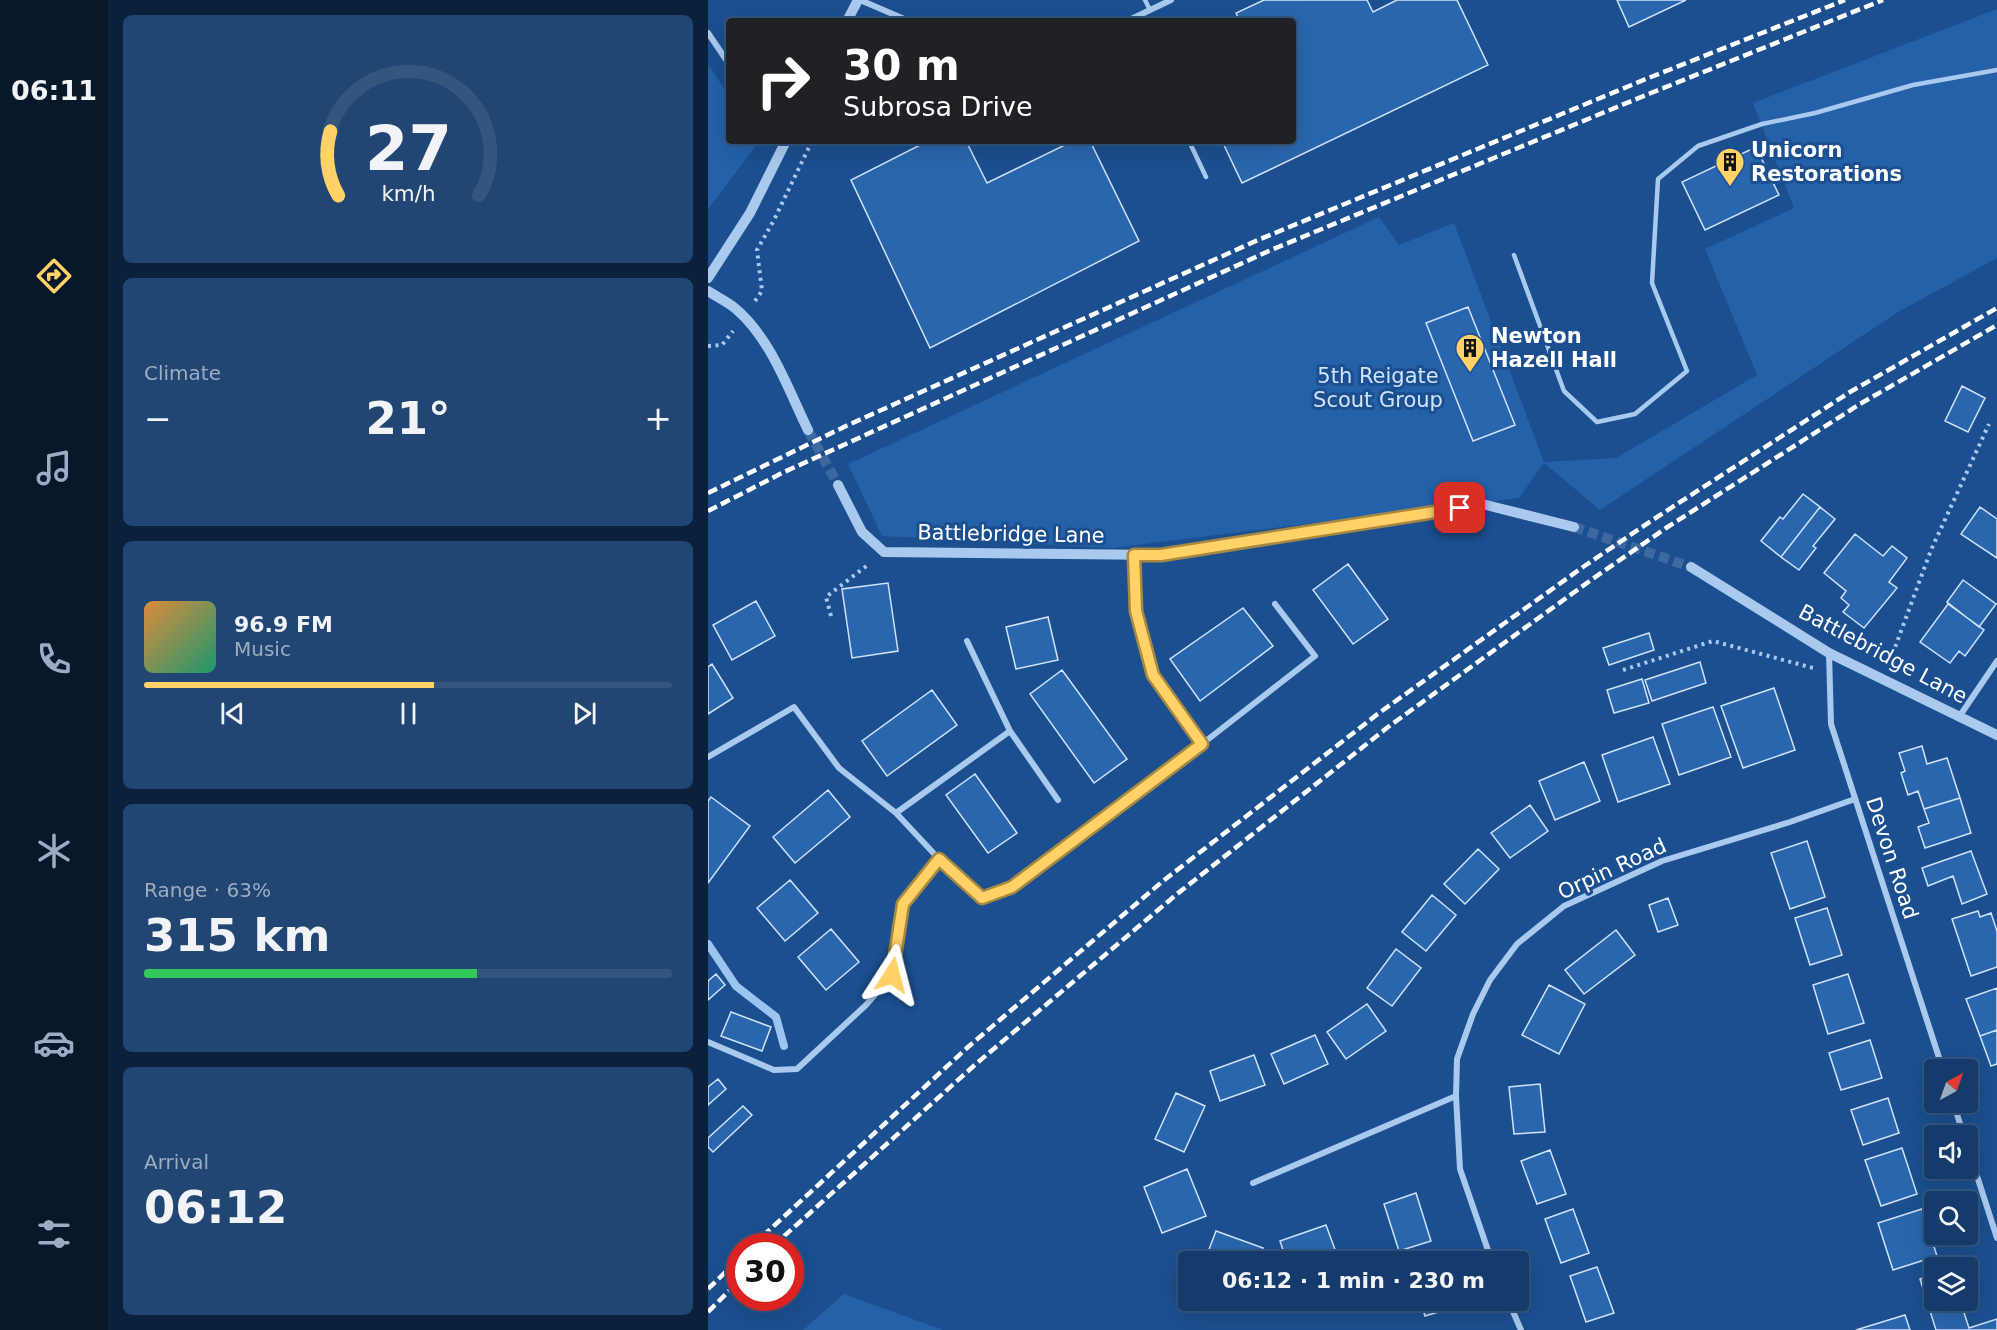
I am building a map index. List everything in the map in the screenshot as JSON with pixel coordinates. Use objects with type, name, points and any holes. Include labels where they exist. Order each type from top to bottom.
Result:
[{"type":"street","points":[[850,18],[859,0],[902,18]]},
{"type":"street","points":[[1135,18],[1172,0]]},
{"type":"street","points":[[708,33],[726,60]]},
{"type":"street","points":[[708,278],[750,213],[784,144]]},
{"type":"street","points":[[708,291],[736,309],[754,328],[770,352],[808,430]]},
{"type":"street","points":[[838,485],[862,532],[884,552]]},
{"type":"street","name":"Battlebridge Lane","points":[[884,552],[1161,555],[1482,504],[1574,527]]},
{"type":"street","points":[[1134,555],[1136,611],[1153,675],[1202,744]]},
{"type":"street","name":"Battlebridge Lane","points":[[1691,567],[1829,653],[1997,735]]},
{"type":"street","points":[[708,757],[794,707],[839,768],[896,813],[939,859],[982,898],[1012,887],[1315,656],[1275,604]]},
{"type":"street","points":[[966,641],[1010,731],[1058,800]]},
{"type":"street","name":"Devon Road","points":[[1829,653],[1831,724],[1939,1059]]},
{"type":"street","points":[[1959,717],[1997,662]]},
{"type":"street","points":[[896,813],[1010,731]]},
{"type":"street","name":"Orpin Road","points":[[1488,1251],[1460,1169],[1456,1096],[1457,1059],[1473,1014],[1490,980],[1517,944],[1564,906],[1662,861],[1790,822],[1855,799]]},
{"type":"street","points":[[708,1042],[774,1070],[797,1069],[866,1005],[892,975],[903,904],[939,859]]},
{"type":"street","points":[[1253,1183],[1456,1096]]},
{"type":"street","points":[[1978,1179],[1997,1238]]},
{"type":"street","points":[[1513,1311],[1521,1330]]},
{"type":"lane","points":[[1145,0],[1150,10]]},
{"type":"lane","points":[[1514,255],[1564,391],[1598,422],[1635,414],[1687,371],[1652,282],[1658,179],[1698,146],[1762,124],[1815,113],[1914,85],[1997,70]]},
{"type":"lane","points":[[1190,144],[1206,177]]},
{"type":"path","points":[[762,291],[757,250],[811,144]]},
{"type":"path","points":[[708,346],[722,345]]},
{"type":"path","points":[[1883,680],[1931,550],[1989,424]]},
{"type":"path","points":[[831,616],[826,597],[884,552]]},
{"type":"path","points":[[1623,670],[1713,641],[1831,674]]},
{"type":"green space","name":"5th Reigate Scout Group","points":[[1997,9],[1997,258],[1898,312],[1600,510],[1544,463],[1519,498],[1112,548],[882,536],[848,464],[1379,217],[1399,245],[1454,223],[1544,462],[1616,458],[1757,375],[1705,249],[1794,208],[1753,103]]},
{"type":"green space","points":[[708,64],[726,91],[726,144],[757,144],[708,209]]},
{"type":"green space","points":[[844,1294],[943,1330],[803,1330]]},
{"type":"building","points":[[1264,0],[1367,0],[1373,12],[1397,0],[1457,0],[1488,65],[1242,183],[1223,144],[1296,144],[1296,18],[1238,18],[1236,13]]},
{"type":"building","points":[[1617,0],[1686,0],[1629,27]]},
{"type":"building","points":[[922,144],[968,144],[987,183],[1067,144],[1091,144],[1139,241],[930,348],[851,180]]},
{"type":"building","name":"Unicorn Restorations","points":[[1756,147],[1779,195],[1705,230],[1682,182]]},
{"type":"building","name":"Newton Hazell Hall","points":[[1468,307],[1515,425],[1473,441],[1426,323]]},
{"type":"building","points":[[1962,386],[1985,398],[1968,432],[1945,421]]},
{"type":"building","points":[[1803,494],[1820,507],[1781,557],[1761,541],[1780,517],[1783,519]]},
{"type":"building","points":[[1820,507],[1835,519],[1813,546],[1816,548],[1799,570],[1781,557]]},
{"type":"building","points":[[1980,507],[1997,519],[1997,558],[1961,534]]},
{"type":"building","points":[[1855,534],[1883,556],[1892,546],[1907,558],[1889,582],[1897,588],[1864,628],[1843,612],[1849,605],[1841,598],[1846,591],[1824,573]]},
{"type":"building","points":[[1348,564],[1388,619],[1353,644],[1313,590]]},
{"type":"building","points":[[1963,580],[1996,604],[1979,627],[1947,602]]},
{"type":"building","points":[[888,583],[898,651],[852,658],[842,589]]},
{"type":"building","points":[[756,601],[775,636],[732,660],[713,625]]},
{"type":"building","points":[[1948,604],[1984,630],[1965,656],[1959,651],[1950,663],[1920,642]]},
{"type":"building","points":[[1243,608],[1273,646],[1200,701],[1170,659]]},
{"type":"building","points":[[1048,617],[1058,660],[1016,669],[1006,627]]},
{"type":"building","points":[[1649,633],[1654,650],[1609,665],[1603,648]]},
{"type":"building","points":[[1700,662],[1706,683],[1652,701],[1645,680]]},
{"type":"building","points":[[712,664],[733,698],[708,714],[708,667]]},
{"type":"building","points":[[1062,670],[1127,759],[1094,783],[1030,694]]},
{"type":"building","points":[[1642,679],[1649,703],[1614,713],[1607,690]]},
{"type":"building","points":[[1774,688],[1795,750],[1743,768],[1721,706]]},
{"type":"building","points":[[932,690],[957,725],[887,776],[862,741]]},
{"type":"building","points":[[1713,707],[1731,757],[1679,775],[1662,724]]},
{"type":"building","points":[[1653,737],[1670,784],[1618,802],[1602,755]]},
{"type":"building","points":[[1922,746],[1927,764],[1947,758],[1960,798],[1924,809],[1918,791],[1908,795],[1901,773],[1905,771],[1899,753]]},
{"type":"building","points":[[1584,762],[1600,801],[1555,820],[1539,781]]},
{"type":"building","points":[[975,774],[1017,833],[988,853],[946,795]]},
{"type":"building","points":[[828,790],[850,817],[795,863],[773,837]]},
{"type":"building","points":[[711,797],[750,826],[708,883],[708,801]]},
{"type":"building","points":[[1960,798],[1971,833],[1925,848],[1918,827],[1929,823],[1924,809]]},
{"type":"building","points":[[1530,805],[1548,831],[1510,858],[1491,833]]},
{"type":"building","points":[[1807,841],[1825,897],[1790,909],[1771,853]]},
{"type":"building","points":[[1478,849],[1499,869],[1465,904],[1444,884]]},
{"type":"building","points":[[1971,851],[1987,894],[1962,904],[1953,876],[1928,886],[1922,868]]},
{"type":"building","points":[[790,880],[818,913],[785,941],[757,908]]},
{"type":"building","points":[[1432,895],[1456,915],[1426,951],[1402,932]]},
{"type":"building","points":[[1668,898],[1678,925],[1658,932],[1649,905]]},
{"type":"building","points":[[1827,908],[1842,955],[1810,965],[1795,918]]},
{"type":"building","points":[[1978,911],[1980,917],[1991,913],[1997,931],[1997,967],[1971,976],[1952,919]]},
{"type":"building","points":[[831,929],[859,962],[826,990],[798,957]]},
{"type":"building","points":[[1616,930],[1635,955],[1584,994],[1565,970]]},
{"type":"building","points":[[1396,949],[1421,968],[1392,1006],[1367,988]]},
{"type":"building","points":[[716,974],[725,985],[708,1000],[708,981]]},
{"type":"building","points":[[1848,974],[1864,1023],[1828,1034],[1813,985]]},
{"type":"building","points":[[1549,985],[1585,1004],[1559,1054],[1522,1035]]},
{"type":"building","points":[[1997,988],[1997,1030],[1980,1036],[1966,999]]},
{"type":"building","points":[[1367,1004],[1386,1031],[1346,1059],[1327,1032]]},
{"type":"building","points":[[731,1012],[771,1027],[762,1051],[721,1036]]},
{"type":"building","points":[[1997,1030],[1997,1064],[1991,1066],[1980,1036]]},
{"type":"building","points":[[1315,1035],[1328,1064],[1284,1084],[1271,1054]]},
{"type":"building","points":[[1870,1040],[1882,1078],[1841,1090],[1829,1053]]},
{"type":"building","points":[[1254,1055],[1265,1085],[1220,1101],[1210,1071]]},
{"type":"building","points":[[718,1079],[726,1089],[708,1105],[708,1087]]},
{"type":"building","points":[[1540,1084],[1545,1132],[1514,1134],[1509,1087]]},
{"type":"building","points":[[1176,1093],[1205,1106],[1184,1152],[1155,1139]]},
{"type":"building","points":[[1888,1098],[1899,1133],[1863,1145],[1851,1110]]},
{"type":"building","points":[[743,1106],[752,1115],[713,1152],[708,1147],[708,1138]]},
{"type":"building","points":[[1902,1148],[1917,1194],[1881,1206],[1865,1160]]},
{"type":"building","points":[[1550,1150],[1566,1194],[1537,1204],[1521,1161]]},
{"type":"building","points":[[1187,1169],[1206,1216],[1162,1233],[1144,1187]]},
{"type":"building","points":[[1416,1193],[1431,1241],[1399,1251],[1384,1204]]},
{"type":"building","points":[[1573,1209],[1589,1253],[1561,1263],[1545,1219]]},
{"type":"building","points":[[1922,1209],[1924,1245],[1933,1245],[1937,1256],[1924,1257],[1924,1260],[1893,1270],[1878,1223]]},
{"type":"building","points":[[1326,1225],[1336,1251],[1283,1251],[1280,1241]]},
{"type":"building","points":[[1216,1231],[1263,1248],[1262,1251],[1208,1251]]},
{"type":"building","points":[[1597,1267],[1614,1313],[1586,1322],[1570,1276]]},
{"type":"building","points":[[1924,1278],[1924,1292],[1920,1279]]},
{"type":"building","points":[[1423,1311],[1442,1311],[1425,1316]]},
{"type":"building","points":[[1930,1311],[1964,1311],[1969,1328],[1997,1319],[1997,1330],[1936,1330]]},
{"type":"building","points":[[1905,1315],[1910,1330],[1856,1330]]},
{"type":"waterway","points":[[708,944],[736,986],[776,1017],[784,1046]]},
{"type":"tunnel","points":[[808,430],[838,485]]},
{"type":"tunnel","points":[[1574,527],[1691,567]]},
{"type":"railway","points":[[708,493],[846,426],[1258,240],[1646,79],[1845,0]]},
{"type":"railway","points":[[708,511],[782,473],[1271,250],[1883,0]]},
{"type":"railway","points":[[766,1233],[968,1047],[1163,881],[1379,713],[1654,519],[1850,392],[1997,308]]},
{"type":"railway","points":[[787,1233],[977,1063],[1177,894],[1388,727],[1666,528],[1860,404],[1997,325]]},
{"type":"railway","points":[[708,1289],[726,1272]]},
{"type":"railway","points":[[708,1312],[726,1294]]},
{"type":"place","name":"Unicorn Restorations","points":[[1730,188]]},
{"type":"place","name":"Newton Hazell Hall","points":[[1470,374]]},
{"type":"route","points":[[892,975],[903,904],[939,859],[982,898],[1012,887],[1202,744],[1153,675],[1136,611],[1134,555],[1161,555],[1460,508]]}]
